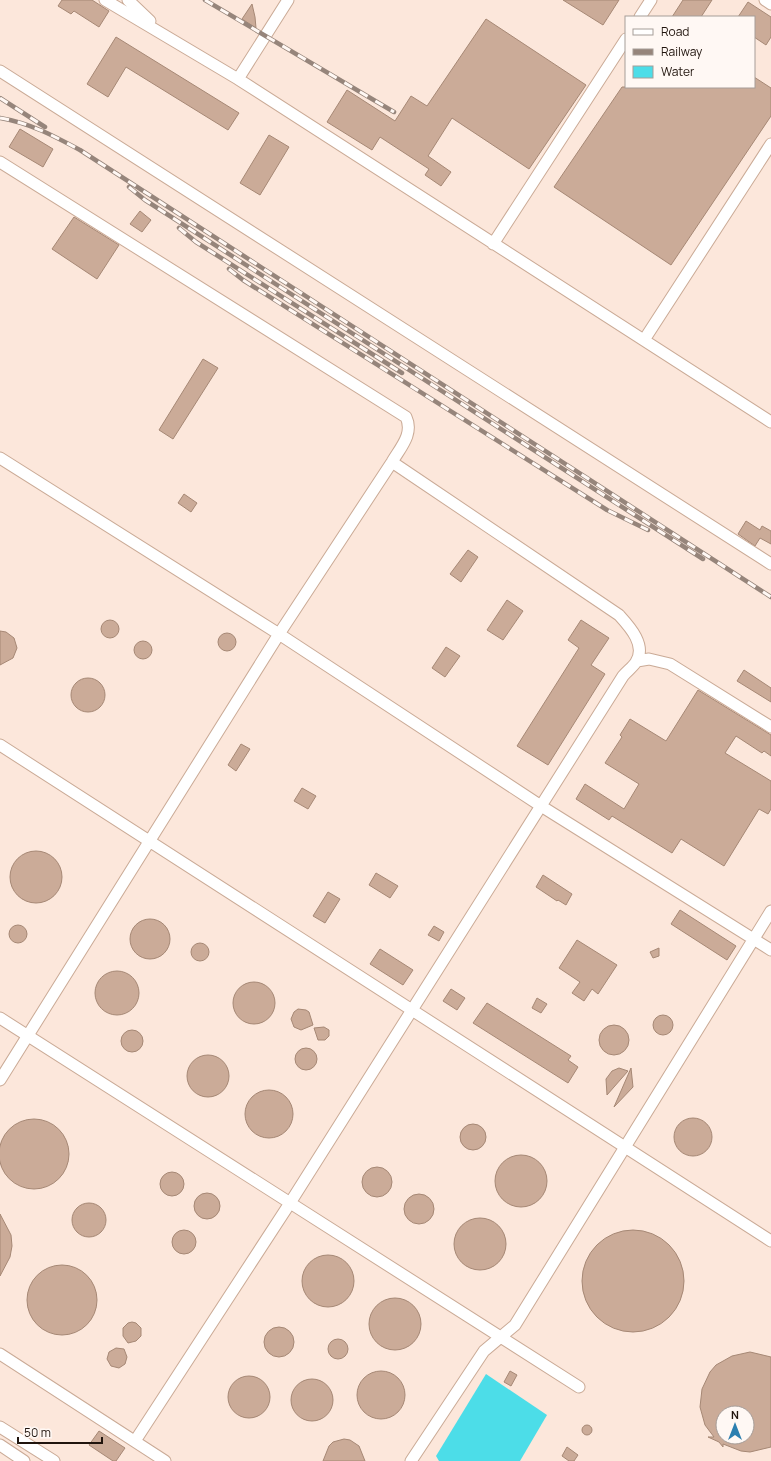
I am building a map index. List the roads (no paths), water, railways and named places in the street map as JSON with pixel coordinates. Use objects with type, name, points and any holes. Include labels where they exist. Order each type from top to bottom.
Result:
[{"type":"lane","points":[[105,0],[238,79],[771,422]]},
{"type":"lane","points":[[128,0],[164,34]]},
{"type":"lane","points":[[238,79],[288,0]]},
{"type":"lane","points":[[641,16],[651,0]]},
{"type":"lane","points":[[765,0],[771,4]]},
{"type":"lane","points":[[493,244],[625,41]]},
{"type":"lane","points":[[0,71],[771,564]]},
{"type":"lane","points":[[644,340],[771,144]]},
{"type":"lane","points":[[0,162],[406,417],[410,425],[408,435],[392,462],[279,634],[0,1080]]},
{"type":"lane","points":[[0,458],[279,634],[541,806],[771,950]]},
{"type":"lane","points":[[135,1441],[290,1203],[623,676],[637,661],[639,645],[633,630],[618,615],[392,462]]},
{"type":"lane","points":[[637,661],[649,659],[670,664],[771,728]]},
{"type":"lane","points":[[0,745],[771,1241]]},
{"type":"lane","points":[[411,1461],[484,1351],[498,1337],[515,1325],[771,911]]},
{"type":"lane","points":[[0,1018],[498,1337],[579,1387]]},
{"type":"lane","points":[[0,1354],[165,1461]]},
{"type":"lane","points":[[0,1427],[54,1461]]},
{"type":"lane","points":[[0,1445],[24,1461]]},
{"type":"water","points":[[486,1374],[547,1415],[520,1461],[439,1461],[436,1456]]},
{"type":"railway","points":[[205,0],[394,112]]},
{"type":"railway","points":[[0,98],[45,127]]},
{"type":"railway","points":[[0,118],[22,123],[51,135],[80,150],[771,597]]},
{"type":"railway","points":[[129,187],[145,200],[703,559]]},
{"type":"railway","points":[[179,228],[196,242],[402,373]]},
{"type":"railway","points":[[229,269],[243,280],[607,510],[648,530]]}]
